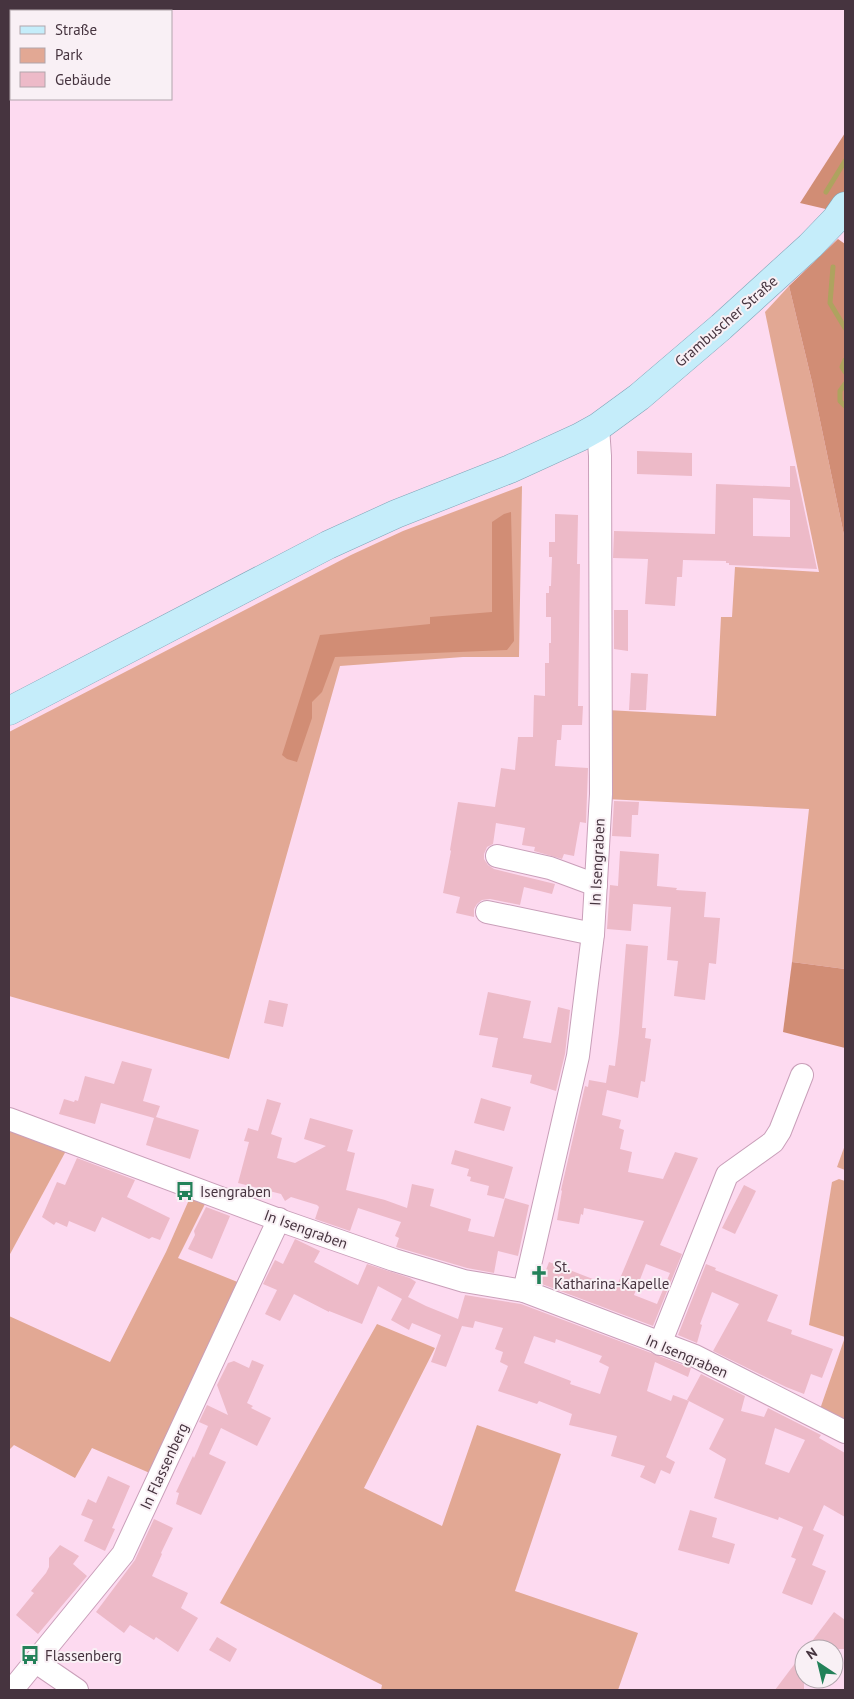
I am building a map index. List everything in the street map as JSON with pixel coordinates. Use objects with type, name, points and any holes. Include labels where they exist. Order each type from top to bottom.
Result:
[{"type":"main road","name":"Grambuscher Straße","points":[[9,711],[328,546],[396,514],[510,469],[598,427],[639,397],[722,327],[842,215]]},
{"type":"street","name":"In Isengraben","points":[[524,1291],[578,1056],[593,934],[601,794],[600,456],[598,427]]},
{"type":"street","points":[[497,856],[550,868],[596,885]]},
{"type":"street","points":[[488,912],[593,934]]},
{"type":"street","points":[[660,1344],[727,1175],[774,1142],[802,1075]]},
{"type":"street","name":"In Isengraben","points":[[9,1119],[394,1260],[455,1278],[524,1291],[694,1356],[845,1432]]},
{"type":"street","name":"In Flassenberg","points":[[12,1690],[123,1554],[279,1219]]},
{"type":"street","points":[[36,1662],[77,1690]]},
{"type":"green space","points":[[789,286],[812,382],[845,540],[845,969],[792,962],[809,809],[606,799],[607,710],[716,716],[721,617],[732,617],[735,567],[819,572],[765,312]]},
{"type":"green space","points":[[522,486],[519,657],[463,657],[340,666],[229,1059],[9,996],[9,732],[351,555],[403,531]]},
{"type":"green space","points":[[9,1126],[67,1149],[9,1256]]},
{"type":"green space","points":[[845,1145],[845,1170],[837,1167]]},
{"type":"green space","points":[[839,1179],[845,1181],[845,1337],[809,1325],[832,1182]]},
{"type":"green space","points":[[192,1193],[207,1200],[178,1258],[240,1283],[152,1474],[92,1448],[75,1478],[14,1445],[9,1450],[9,1316],[110,1362],[166,1252]]},
{"type":"green space","points":[[377,1324],[435,1348],[364,1488],[442,1526],[477,1425],[561,1454],[515,1591],[638,1633],[618,1690],[381,1690],[382,1685],[220,1603]]},
{"type":"green space","points":[[845,1337],[845,1424],[819,1412]]},
{"type":"shaded area","points":[[845,133],[845,191],[830,210],[800,203]]},
{"type":"shaded area","points":[[838,239],[845,244],[845,540],[812,382],[789,286]]},
{"type":"shaded area","points":[[511,512],[514,641],[507,650],[335,657],[322,692],[312,702],[312,718],[297,762],[287,759],[282,755],[320,635],[430,624],[430,617],[492,612],[492,522]]},
{"type":"shaded area","points":[[792,962],[845,969],[845,1048],[783,1032]]},
{"type":"building","points":[[637,451],[692,453],[692,476],[637,474]]},
{"type":"building","points":[[790,466],[795,466],[817,569],[729,565],[726,561],[683,560],[682,577],[677,577],[675,606],[645,604],[648,559],[613,558],[614,531],[715,534],[716,484],[790,487]],"holes":[[[753,498],[790,500],[790,537],[753,536]]]},
{"type":"building","points":[[555,514],[578,515],[577,564],[580,564],[578,706],[583,706],[582,725],[562,725],[561,740],[557,740],[555,766],[588,768],[586,823],[580,822],[574,856],[564,854],[562,859],[534,851],[535,847],[522,845],[525,828],[496,823],[493,844],[487,847],[484,854],[484,859],[488,865],[494,869],[555,884],[552,894],[524,887],[520,905],[490,899],[482,900],[474,909],[474,917],[456,913],[460,897],[443,893],[458,802],[495,807],[501,768],[515,770],[518,737],[533,737],[534,695],[545,696],[545,663],[549,663],[549,643],[551,643],[551,617],[546,617],[546,593],[549,593],[549,586],[551,586],[552,557],[549,557],[549,542],[555,542]]},
{"type":"building","points":[[614,610],[628,610],[628,651],[614,649]]},
{"type":"building","points":[[631,673],[648,674],[646,710],[629,710]]},
{"type":"building","points":[[614,801],[639,802],[638,815],[632,815],[631,837],[612,836]]},
{"type":"building","points":[[620,851],[659,854],[657,886],[677,888],[676,890],[706,892],[704,917],[720,918],[716,964],[709,963],[705,1000],[674,996],[678,961],[667,960],[671,907],[633,904],[631,931],[607,929],[610,885],[618,886]]},
{"type":"building","points":[[626,944],[648,946],[642,1028],[646,1028],[645,1038],[651,1039],[645,1082],[641,1081],[638,1098],[607,1090],[602,1115],[621,1120],[619,1128],[624,1130],[620,1149],[632,1152],[628,1172],[663,1179],[675,1152],[698,1158],[660,1245],[682,1254],[653,1326],[539,1283],[543,1269],[546,1270],[549,1262],[616,1288],[644,1221],[584,1208],[579,1224],[557,1220],[561,1190],[585,1086],[588,1087],[589,1080],[606,1083],[609,1065],[615,1066]],"holes":[[[646,1264],[670,1273],[657,1304],[634,1295]]]},
{"type":"building","points":[[488,992],[531,1001],[523,1038],[551,1043],[558,1007],[570,1010],[565,1054],[556,1091],[530,1083],[532,1075],[492,1067],[498,1038],[479,1035]]},
{"type":"building","points":[[269,1000],[288,1004],[283,1027],[264,1023]]},
{"type":"building","points":[[122,1061],[152,1069],[143,1101],[160,1106],[156,1117],[199,1130],[190,1159],[146,1145],[154,1118],[101,1103],[95,1124],[59,1114],[64,1099],[74,1102],[75,1100],[78,1101],[85,1076],[114,1084]]},
{"type":"building","points":[[481,1098],[511,1107],[504,1131],[474,1123]]},
{"type":"building","points":[[267,1099],[281,1103],[271,1134],[282,1138],[277,1158],[295,1163],[326,1146],[304,1139],[310,1118],[353,1130],[347,1151],[355,1153],[346,1190],[407,1208],[412,1184],[434,1189],[430,1206],[471,1219],[468,1231],[494,1237],[505,1198],[529,1205],[518,1256],[498,1251],[494,1273],[467,1268],[396,1247],[399,1238],[395,1236],[401,1222],[358,1208],[350,1231],[315,1219],[319,1207],[317,1205],[291,1197],[285,1201],[281,1194],[238,1183],[249,1142],[244,1141],[248,1128],[258,1131]]},
{"type":"building","points":[[455,1150],[513,1167],[504,1199],[487,1195],[489,1186],[470,1181],[471,1177],[467,1176],[469,1169],[451,1164]]},
{"type":"building","points":[[77,1158],[135,1180],[127,1197],[170,1218],[160,1240],[152,1237],[149,1239],[102,1217],[95,1232],[69,1221],[67,1227],[56,1222],[54,1225],[42,1217],[57,1182],[65,1185]]},
{"type":"building","points":[[744,1185],[756,1191],[735,1234],[722,1228]]},
{"type":"building","points":[[206,1207],[230,1216],[212,1259],[188,1249],[195,1235],[194,1231]]},
{"type":"building","points":[[295,1239],[320,1251],[314,1262],[358,1285],[367,1264],[410,1278],[416,1282],[408,1297],[458,1319],[465,1295],[521,1304],[691,1368],[688,1377],[655,1362],[647,1391],[671,1401],[673,1395],[689,1401],[666,1457],[675,1462],[670,1474],[661,1470],[655,1484],[640,1477],[645,1466],[611,1456],[617,1436],[569,1425],[572,1414],[539,1401],[537,1404],[498,1391],[508,1366],[500,1362],[503,1352],[495,1349],[503,1328],[475,1321],[473,1328],[462,1326],[446,1367],[431,1362],[441,1335],[412,1323],[409,1330],[391,1320],[402,1299],[378,1286],[362,1324],[329,1312],[294,1294],[280,1321],[265,1314],[277,1290],[263,1284],[275,1260],[283,1264]],"holes":[[[534,1336],[555,1343],[556,1339],[602,1356],[599,1362],[609,1367],[600,1394],[570,1384],[571,1381],[524,1363]]]},
{"type":"building","points":[[706,1264],[716,1268],[715,1270],[778,1295],[767,1321],[792,1330],[791,1334],[833,1349],[822,1378],[811,1374],[804,1394],[713,1351],[739,1304],[712,1292],[700,1324],[702,1325],[697,1343],[678,1335]]},
{"type":"building","points":[[252,1360],[264,1365],[247,1403],[253,1406],[251,1408],[271,1418],[257,1446],[221,1428],[209,1454],[226,1462],[201,1515],[176,1504],[179,1493],[176,1492],[208,1426],[199,1422],[207,1405],[228,1415],[217,1385],[228,1363],[234,1361],[249,1368]]},
{"type":"building","points":[[701,1374],[745,1396],[741,1411],[764,1417],[768,1408],[821,1435],[819,1438],[845,1453],[845,1517],[824,1505],[813,1530],[824,1535],[812,1565],[826,1571],[812,1605],[782,1593],[796,1559],[791,1557],[803,1527],[779,1517],[778,1520],[714,1498],[726,1459],[709,1449],[724,1419],[687,1400]],"holes":[[[775,1428],[805,1440],[789,1473],[765,1464]]]},
{"type":"building","points":[[108,1476],[130,1486],[112,1528],[115,1529],[105,1551],[84,1541],[93,1520],[81,1515],[88,1499],[96,1503]]},
{"type":"building","points":[[690,1510],[717,1518],[712,1537],[735,1544],[729,1564],[678,1550]]},
{"type":"building","points":[[154,1519],[173,1528],[152,1576],[188,1593],[181,1608],[198,1618],[178,1652],[156,1637],[154,1640],[130,1625],[124,1633],[96,1612],[135,1560]]},
{"type":"building","points":[[60,1545],[79,1556],[73,1564],[87,1576],[38,1634],[16,1615],[34,1593],[31,1591],[46,1573],[49,1567],[49,1558]]},
{"type":"building","points":[[834,1612],[845,1620],[845,1649],[844,1639],[814,1639]]},
{"type":"building","points":[[217,1637],[237,1649],[230,1662],[209,1650]]},
{"type":"building","points":[[794,1665],[794,1689],[804,1690],[775,1690]]},
{"type":"waterway","points":[[826,192],[845,161]]},
{"type":"waterway","points":[[833,267],[830,303],[845,328]]},
{"type":"waterway","points":[[845,360],[842,367],[845,372]]},
{"type":"waterway","points":[[845,384],[840,391],[840,401],[845,406]]},
{"type":"place","name":"Isengraben","points":[[185,1191]]},
{"type":"place","name":"St. Katharina-Kapelle","points":[[539,1275]]},
{"type":"place","name":"Flassenberg","points":[[30,1655]]}]
